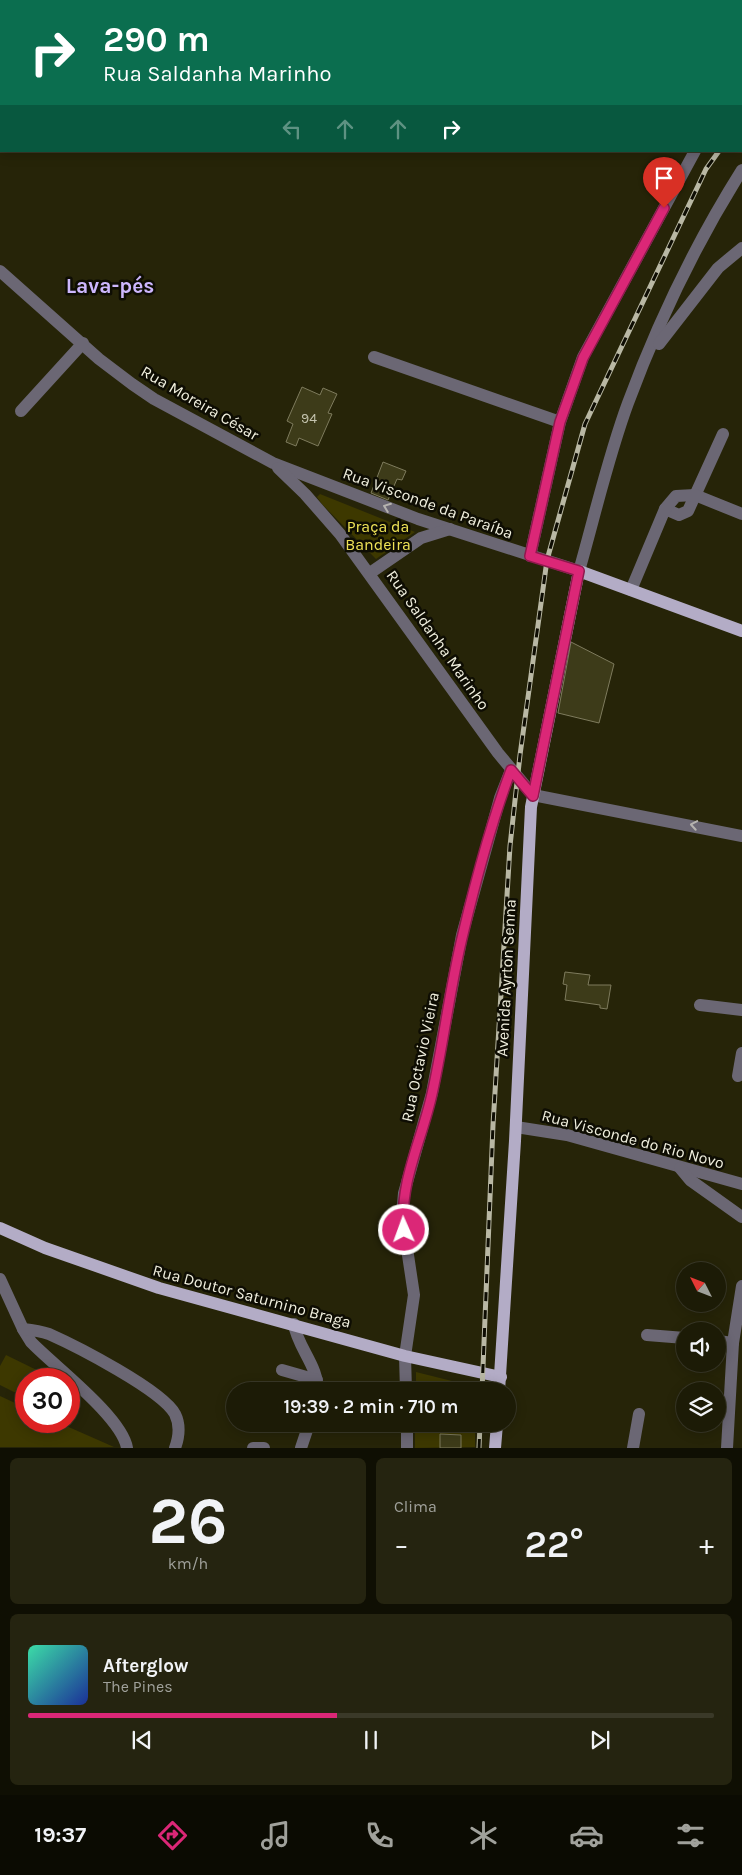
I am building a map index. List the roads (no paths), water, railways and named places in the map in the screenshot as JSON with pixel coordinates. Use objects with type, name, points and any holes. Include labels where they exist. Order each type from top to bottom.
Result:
[{"type":"main road","name":"Rua Visconde da Paraíba","points":[[579,571],[742,631]]},
{"type":"main road","name":"Avenida Ayrton Senna","points":[[500,1382],[533,796],[579,571]]},
{"type":"main road","name":"Rua Doutor Saturnino Braga","points":[[0,1228],[45,1248],[150,1285],[405,1356],[501,1377]]},
{"type":"main road","points":[[495,1448],[496,1432]]},
{"type":"street","points":[[530,556],[560,422],[583,358],[695,152]]},
{"type":"street","points":[[579,571],[628,402],[703,235],[742,170]]},
{"type":"street","points":[[646,361],[718,268],[742,248]]},
{"type":"street","name":"Rua Moreira César","points":[[0,271],[121,376],[154,399],[273,463]]},
{"type":"street","points":[[21,411],[83,344]]},
{"type":"street","points":[[374,357],[560,422]]},
{"type":"street","points":[[665,509],[679,515],[685,514],[723,434]]},
{"type":"street","name":"Rua Visconde da Paraíba","points":[[273,463],[418,519],[579,571]]},
{"type":"street","name":"Rua Saldanha Marinho","points":[[273,463],[320,510],[370,573],[511,770],[533,796]]},
{"type":"street","points":[[630,590],[665,509],[676,496],[695,495],[742,514]]},
{"type":"street","points":[[418,519],[421,538]]},
{"type":"street","points":[[370,573],[421,538],[450,529]]},
{"type":"street","name":"Rua Octavio Vieira","points":[[406,1382],[405,1356],[414,1294],[402,1215],[405,1185],[432,1093],[462,935],[500,798],[511,770]]},
{"type":"street","points":[[533,796],[742,836]]},
{"type":"street","points":[[700,1005],[742,1010]]},
{"type":"street","points":[[738,1076],[742,1053]]},
{"type":"street","name":"Rua Visconde do Rio Novo","points":[[516,1127],[567,1135],[742,1184]]},
{"type":"street","points":[[680,1168],[690,1180],[742,1217]]},
{"type":"street","points":[[0,1280],[23,1329],[44,1356],[106,1413],[121,1433],[127,1448]]},
{"type":"street","points":[[727,1448],[733,1343],[742,1286]]},
{"type":"street","points":[[294,1324],[296,1338],[316,1382]]},
{"type":"street","points":[[23,1329],[49,1334],[123,1373],[160,1397],[178,1420],[175,1448]]},
{"type":"street","points":[[648,1335],[676,1337]]},
{"type":"street","points":[[726,1342],[733,1343]]},
{"type":"street","points":[[282,1370],[310,1382]]},
{"type":"street","points":[[633,1448],[639,1414]]},
{"type":"street","points":[[301,1448],[306,1432]]},
{"type":"street","points":[[407,1432],[407,1448]]},
{"type":"street","points":[[253,1448],[264,1448]]},
{"type":"railway","points":[[482,1382],[493,1125],[510,846],[520,755],[547,560],[585,424],[706,169],[718,152]]},
{"type":"railway","points":[[479,1448],[480,1432]]},
{"type":"district","name":"Lava-pés","points":[[110,286]]},
{"type":"park label","name":"Praça da Bandeira","points":[[378,535]]}]
